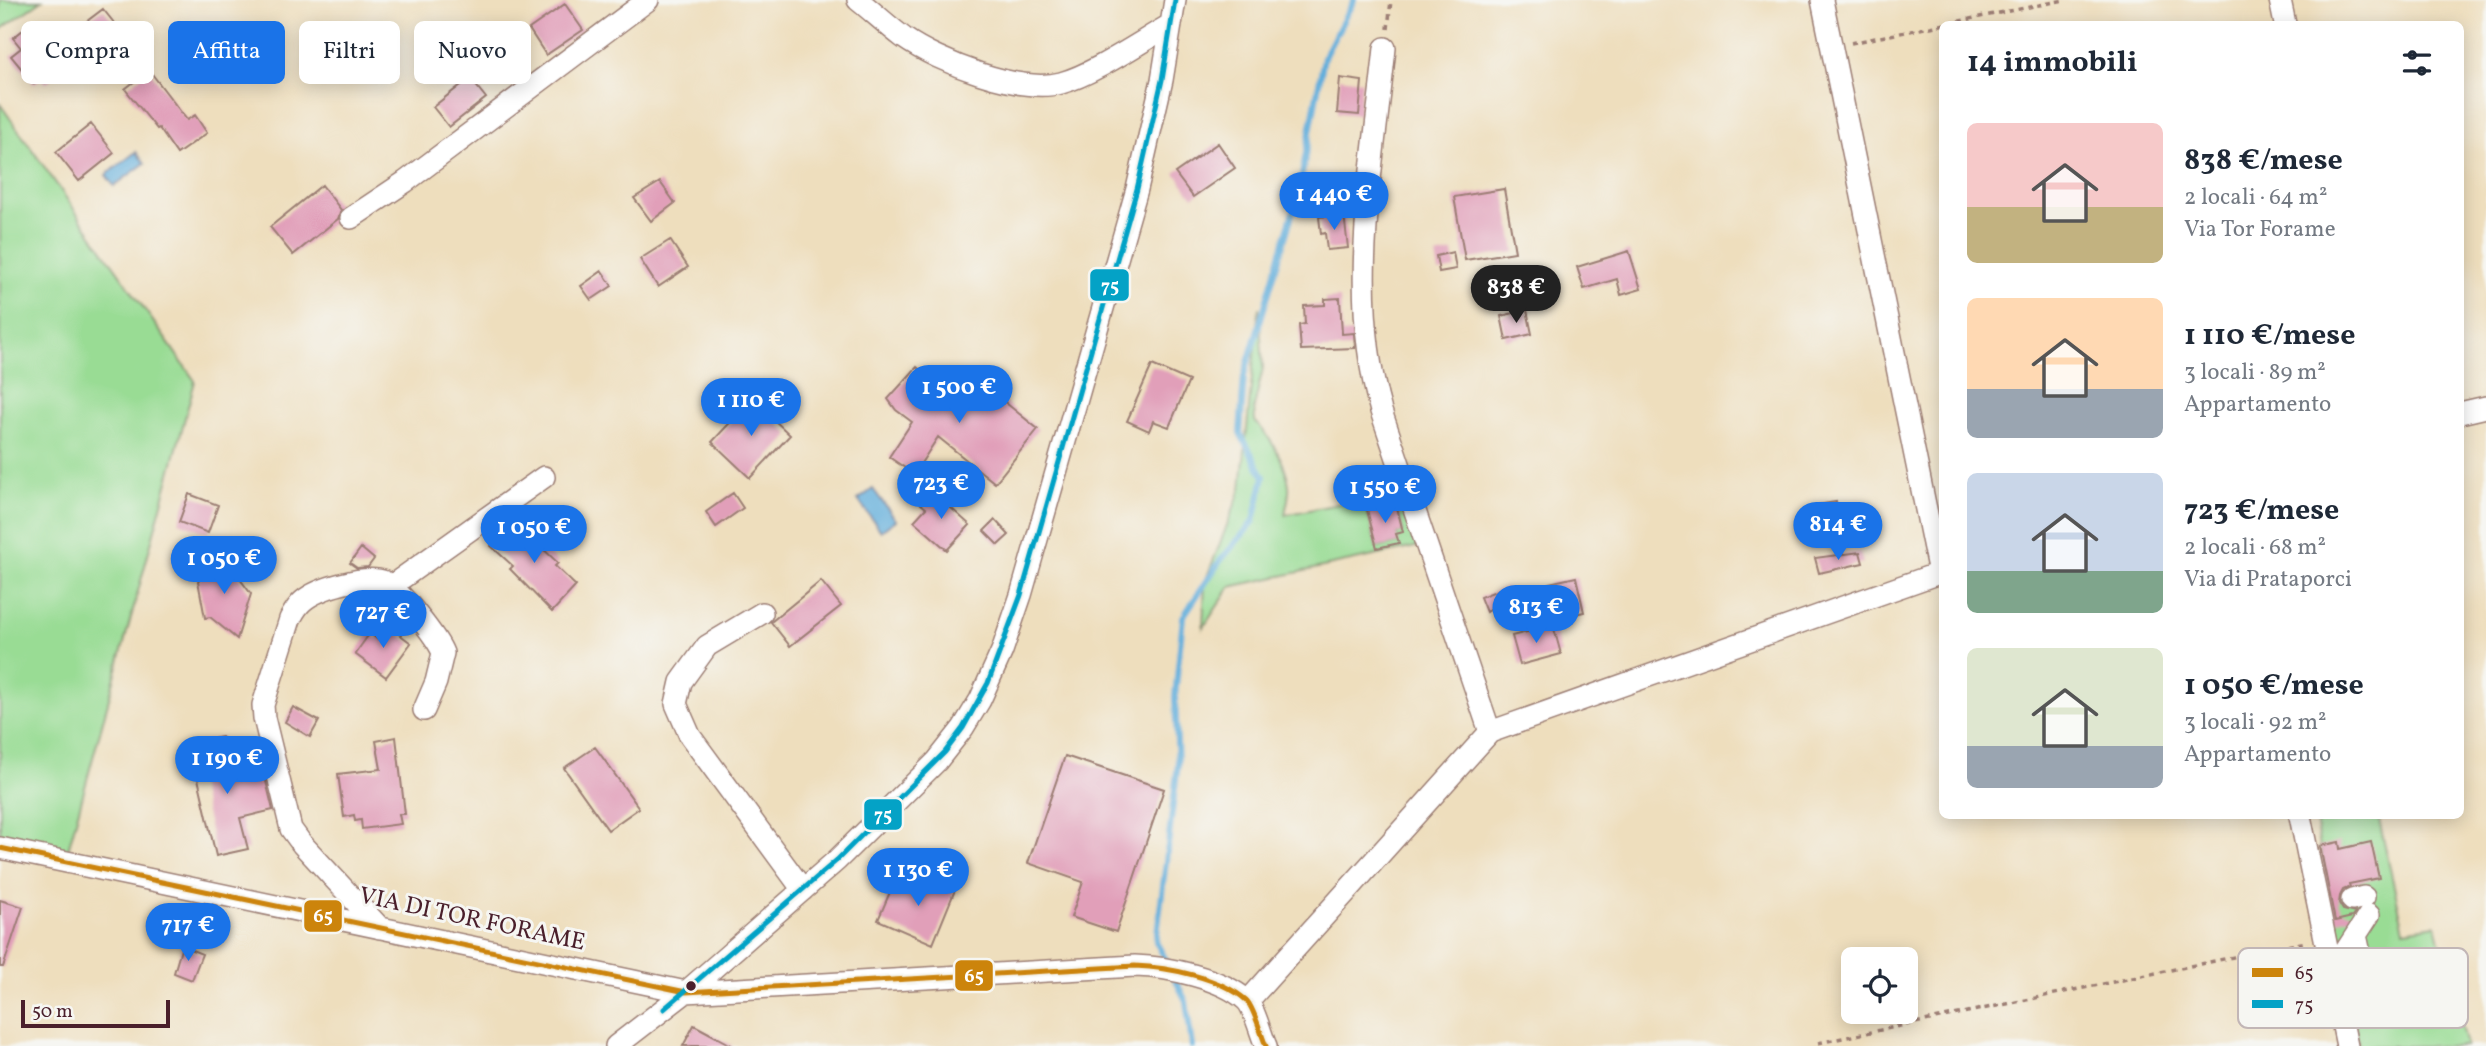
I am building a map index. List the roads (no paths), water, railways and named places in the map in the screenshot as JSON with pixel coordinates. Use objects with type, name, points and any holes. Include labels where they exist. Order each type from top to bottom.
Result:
[{"type":"street","points":[[351,218],[405,183],[648,0]]},
{"type":"street","points":[[858,0],[903,37],[937,56],[1010,82],[1034,86],[1047,86],[1073,79],[1170,25]]},
{"type":"street","points":[[616,1046],[686,992],[837,860],[937,761],[963,728],[995,667],[1024,582],[1155,116],[1175,0]]},
{"type":"street","points":[[1822,0],[1939,563]]},
{"type":"street","points":[[2280,0],[2284,21]]},
{"type":"street","points":[[1385,48],[1363,258],[1371,369],[1381,411],[1490,732]]},
{"type":"street","points":[[2464,412],[2486,407]]},
{"type":"street","points":[[391,586],[544,477]]},
{"type":"street","points":[[1266,1046],[1248,1002],[1490,732],[1939,574]]},
{"type":"street","points":[[380,928],[290,829],[263,705],[290,619],[303,601],[320,591],[365,579],[383,581],[391,586],[436,639],[443,653],[436,682],[424,710]]},
{"type":"street","points":[[762,613],[707,646],[681,682],[676,704],[690,736],[803,890]]},
{"type":"street","points":[[2301,819],[2328,948]]},
{"type":"street","name":"VIA DI TOR FORAME","points":[[0,848],[686,992],[1135,966],[1171,969],[1198,977],[1248,1002]]},
{"type":"street","points":[[2359,948],[2356,936],[2362,904]]},
{"type":"street","points":[[2348,948],[2356,936]]},
{"type":"street","points":[[2344,1028],[2347,1046]]},
{"type":"water","points":[[136,152],[145,163],[114,186],[106,175]]},
{"type":"water","points":[[873,489],[896,520],[881,531],[858,500]]},
{"type":"waterway","points":[[1166,960],[1156,942],[1178,764],[1175,697],[1183,617],[1220,561],[1254,521],[1264,477],[1240,433],[1244,376],[1299,191],[1324,57],[1354,0]]},
{"type":"waterway","points":[[1175,979],[1186,1001],[1192,1046]]}]
